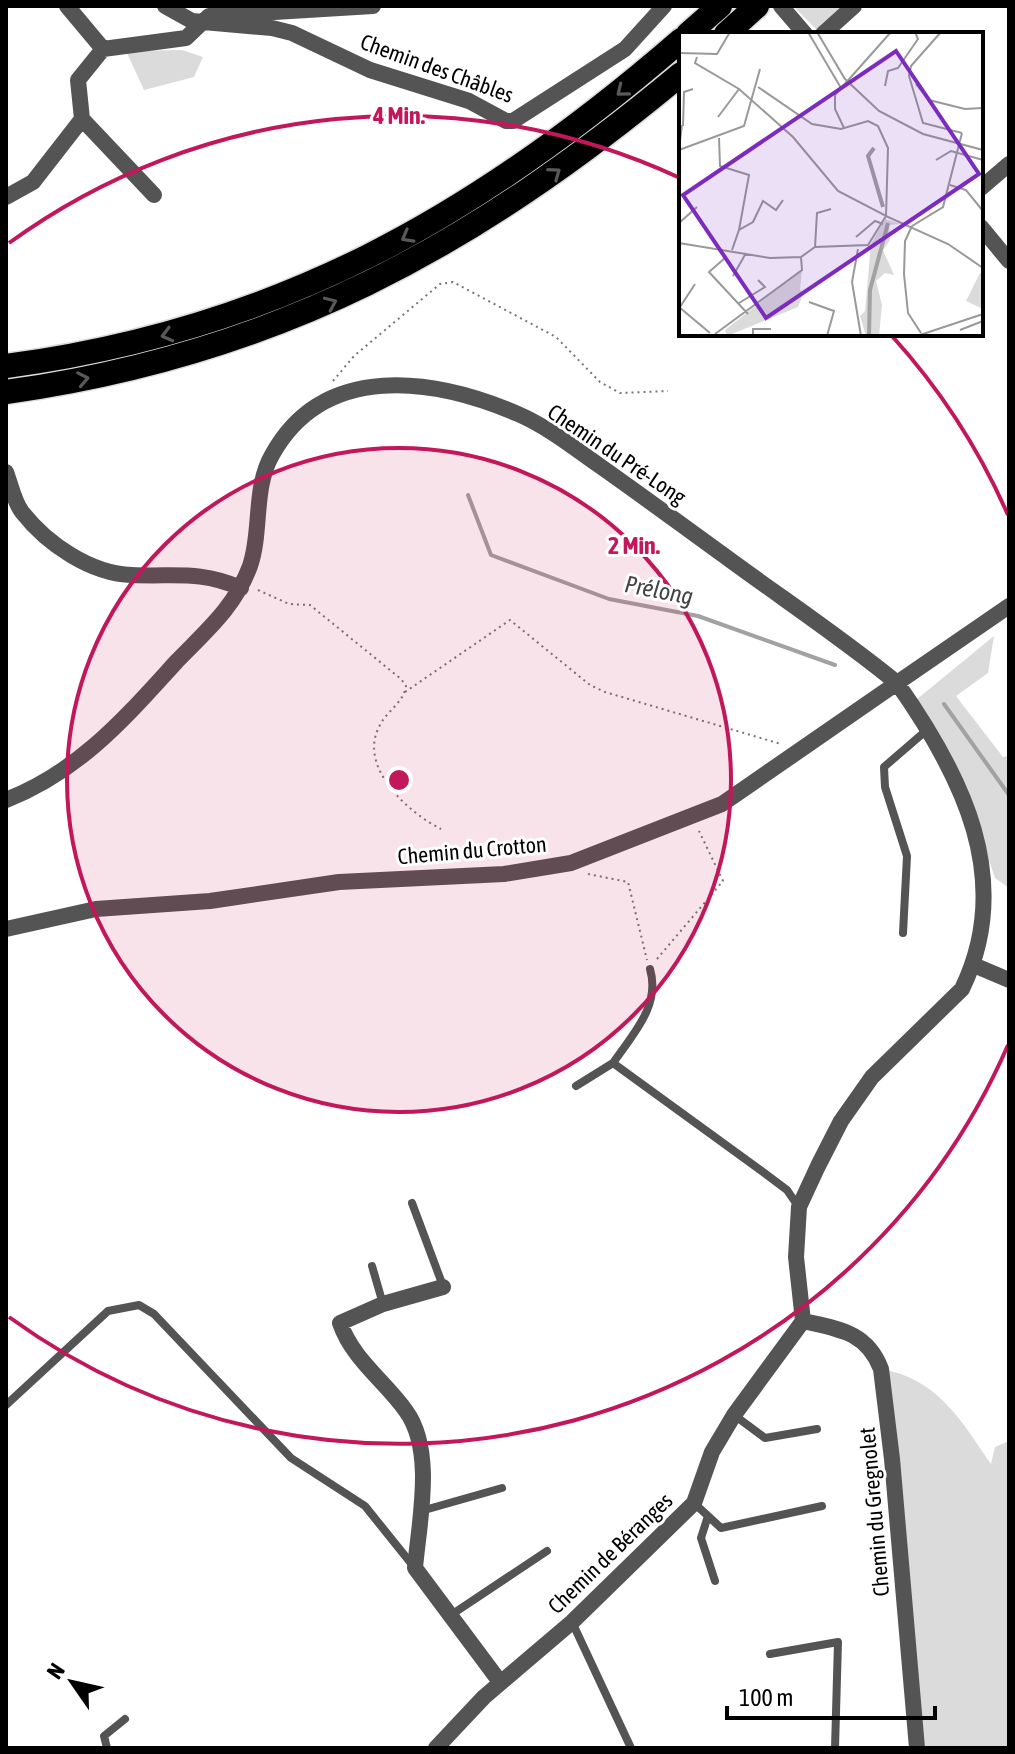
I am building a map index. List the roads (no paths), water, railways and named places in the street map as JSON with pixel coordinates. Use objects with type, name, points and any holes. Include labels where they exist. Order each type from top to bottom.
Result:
[{"type":"highway","points":[[690,32],[720,6]]},
{"type":"highway","points":[[728,32],[751,12]]},
{"type":"highway","points":[[6,366],[111,349],[202,325],[290,293],[370,257],[467,203],[528,162],[679,42]]},
{"type":"highway","points":[[6,392],[117,373],[180,357],[277,325],[347,296],[414,263],[513,202],[592,146],[679,76]]},
{"type":"street","points":[[67,6],[103,49]]},
{"type":"street","name":"Chemin des Châbles","points":[[165,6],[199,22],[253,25],[292,33],[370,70],[469,101],[506,121],[513,121],[615,56],[664,6]]},
{"type":"street","points":[[154,195],[82,119],[78,80],[103,49],[186,38],[199,22],[209,16],[373,6]]},
{"type":"street","points":[[781,6],[803,32]]},
{"type":"street","points":[[825,32],[854,6]]},
{"type":"street","points":[[6,197],[33,182],[82,119]]},
{"type":"street","points":[[983,186],[1009,164]]},
{"type":"street","points":[[983,229],[1009,261]]},
{"type":"street","name":"Chemin du Pré-Long","points":[[6,800],[62,772],[115,731],[231,605],[241,588],[254,547],[260,496],[271,456],[305,411],[322,400],[359,388],[397,384],[441,390],[520,415],[548,430],[897,683]]},
{"type":"street","points":[[6,472],[20,510],[68,553],[97,568],[130,576],[186,573],[216,577],[241,588]]},
{"type":"street","points":[[803,1321],[796,1257],[799,1207],[841,1121],[872,1077],[962,989],[976,966],[994,899],[995,878],[965,790],[897,683],[1009,606]]},
{"type":"street","name":"Chemin du Crotton","points":[[6,929],[96,909],[210,901],[339,882],[504,874],[571,863],[693,818],[722,804],[897,683]]},
{"type":"street","points":[[976,966],[1009,980]]},
{"type":"street","points":[[443,1287],[383,1304],[340,1323],[345,1336],[377,1381],[408,1413],[424,1461],[415,1568],[500,1682]]},
{"type":"street","name":"Chemin de Béranges","points":[[436,1748],[500,1682],[572,1622],[694,1503],[712,1452],[734,1415],[803,1321]]},
{"type":"street","name":"Chemin du Gregnolet","points":[[803,1321],[859,1337],[876,1355],[881,1369],[892,1459],[917,1748]]},
{"type":"lane","points":[[903,933],[907,856],[885,787],[884,767],[929,729]]},
{"type":"lane","points":[[576,1086],[613,1063],[647,1013],[653,997],[650,969]]},
{"type":"lane","points":[[613,1063],[787,1190],[799,1207]]},
{"type":"lane","points":[[412,1203],[443,1287]]},
{"type":"lane","points":[[372,1266],[383,1304]]},
{"type":"lane","points":[[6,1405],[108,1311],[139,1305],[154,1314],[291,1458],[365,1506],[415,1568]]},
{"type":"lane","points":[[734,1415],[765,1438],[817,1429]]},
{"type":"lane","points":[[420,1511],[502,1488]]},
{"type":"lane","points":[[694,1503],[721,1528],[822,1506]]},
{"type":"lane","points":[[708,1516],[701,1538],[715,1581]]},
{"type":"lane","points":[[450,1616],[547,1551]]},
{"type":"lane","points":[[572,1622],[631,1748]]},
{"type":"lane","points":[[770,1654],[838,1642],[835,1748]]},
{"type":"lane","points":[[107,1748],[104,1736],[125,1719]]},
{"type":"waterway","name":"Prélong","points":[[468,495],[491,555],[609,599],[698,616],[835,665]]},
{"type":"waterway","name":"Prélong","points":[[944,704],[1009,795]]}]
